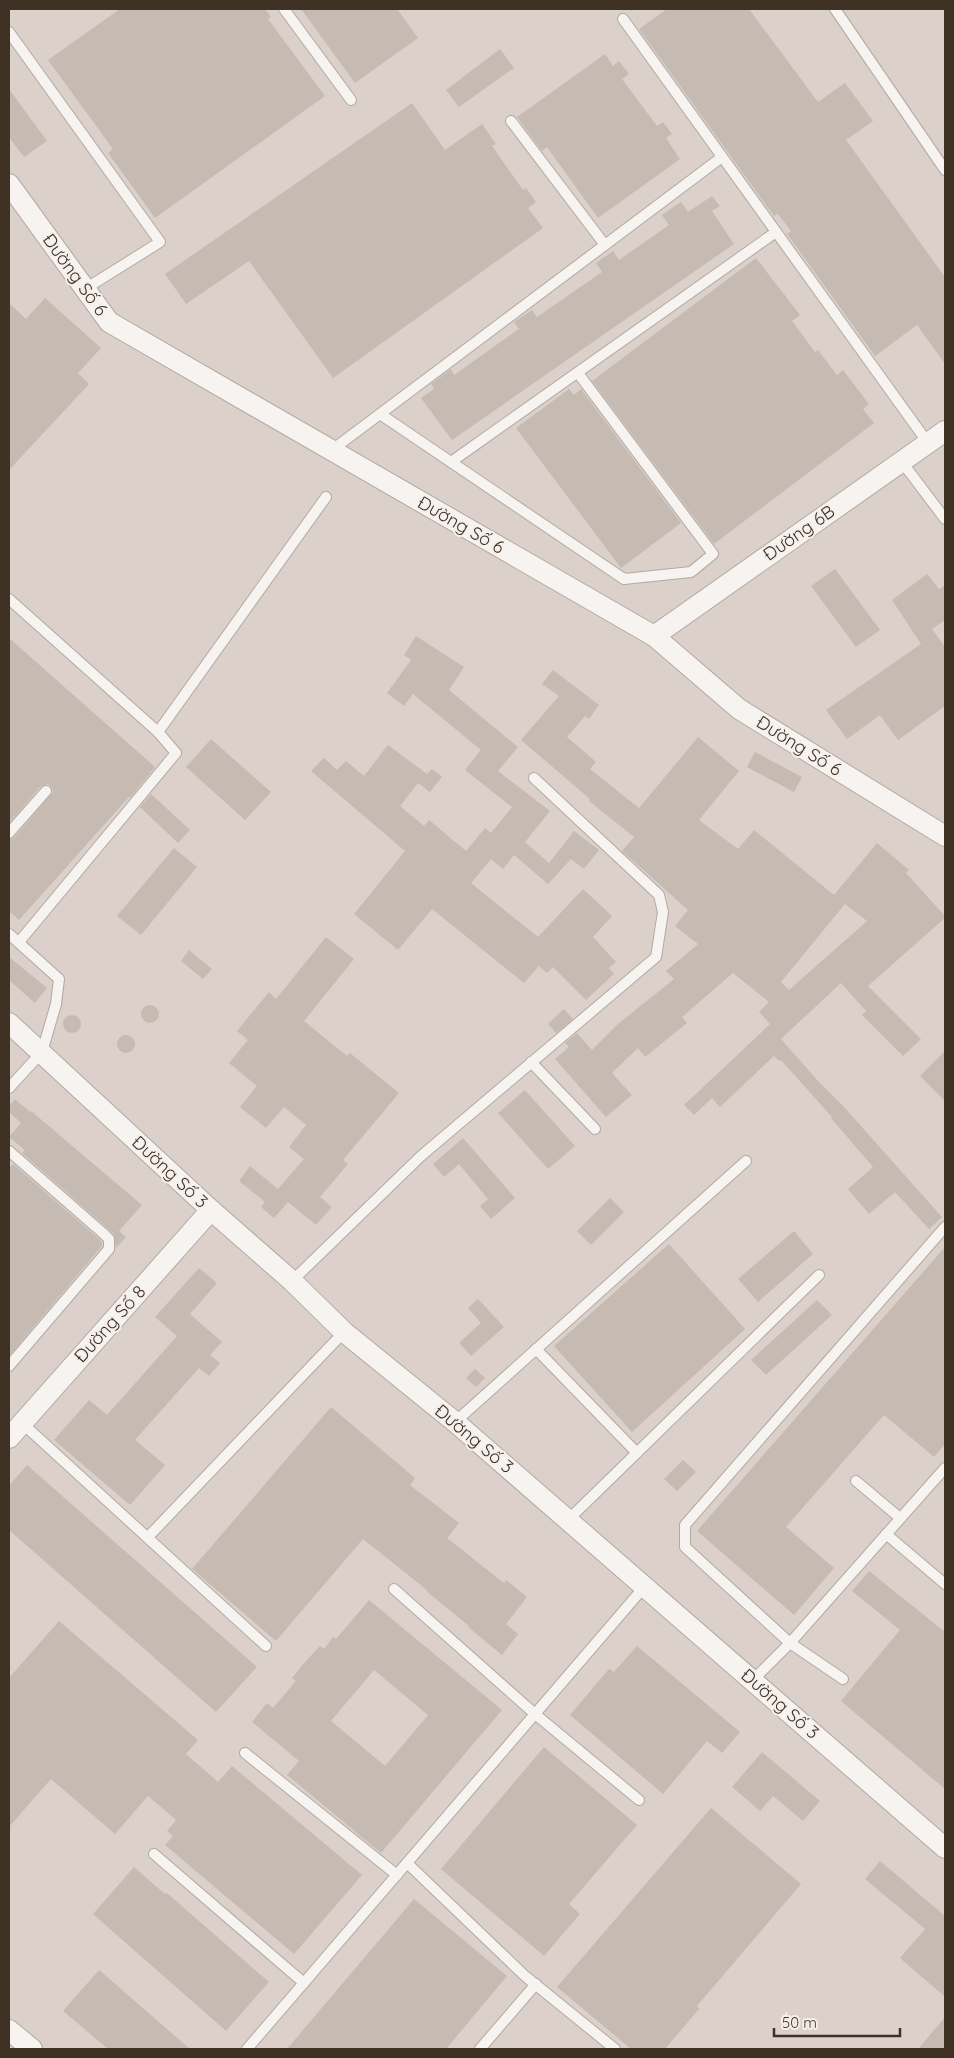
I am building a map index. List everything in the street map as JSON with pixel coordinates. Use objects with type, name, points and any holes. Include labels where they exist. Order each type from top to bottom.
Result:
[{"type":"street","name":"Đường Số 6","points":[[9,184],[109,322],[654,636],[739,709],[945,836]]},
{"type":"street","name":"Đường 6B","points":[[654,636],[945,431]]},
{"type":"street","name":"Đường Số 3","points":[[9,1023],[211,1210],[292,1281],[344,1332],[455,1422],[945,1848]]},
{"type":"street","name":"Đường Số 8","points":[[9,1438],[211,1210]]},
{"type":"street","points":[[9,2030],[32,2049]]},
{"type":"lane","points":[[284,9],[352,100]]},
{"type":"lane","points":[[835,9],[945,170]]},
{"type":"lane","points":[[623,19],[928,443]]},
{"type":"lane","points":[[9,32],[160,242],[85,289]]},
{"type":"lane","points":[[511,121],[604,245]]},
{"type":"lane","points":[[332,450],[722,157]]},
{"type":"lane","points":[[451,462],[776,232]]},
{"type":"lane","points":[[380,414],[624,579],[690,572],[713,554],[578,373]]},
{"type":"lane","points":[[902,462],[945,519]]},
{"type":"lane","points":[[158,732],[326,497]]},
{"type":"lane","points":[[9,599],[158,732],[176,753],[19,942]]},
{"type":"lane","points":[[292,1281],[421,1156],[656,957],[663,912],[658,895],[534,778]]},
{"type":"lane","points":[[9,833],[46,791]]},
{"type":"lane","points":[[9,934],[59,979],[56,1004],[42,1052],[9,1088]]},
{"type":"lane","points":[[531,1062],[594,1129]]},
{"type":"lane","points":[[9,1151],[104,1234],[109,1239],[110,1249],[9,1366]]},
{"type":"lane","points":[[455,1422],[746,1161]]},
{"type":"lane","points":[[843,1679],[790,1643],[685,1547],[685,1525],[945,1227]]},
{"type":"lane","points":[[568,1520],[819,1275]]},
{"type":"lane","points":[[148,1537],[344,1332]]},
{"type":"lane","points":[[536,1349],[636,1452]]},
{"type":"lane","points":[[22,1423],[266,1646]]},
{"type":"lane","points":[[753,1680],[790,1643],[945,1468]]},
{"type":"lane","points":[[856,1481],[900,1518]]},
{"type":"lane","points":[[886,1534],[945,1584]]},
{"type":"lane","points":[[247,2049],[645,1586]]},
{"type":"lane","points":[[394,1589],[535,1714],[639,1800]]},
{"type":"lane","points":[[245,1753],[397,1875]]},
{"type":"lane","points":[[154,1854],[304,1983]]},
{"type":"lane","points":[[407,1863],[536,1984],[615,2049]]},
{"type":"lane","points":[[480,2049],[536,1984]]},
{"type":"shaded area","points":[[9,9],[945,9],[945,2049],[9,2049]]},
{"type":"building","points":[[120,9],[265,9],[271,17],[268,19],[325,96],[155,218],[108,153],[113,149],[48,60]]},
{"type":"building","points":[[301,9],[397,9],[418,38],[355,83]]},
{"type":"building","points":[[667,9],[749,9],[818,102],[845,83],[873,121],[846,140],[945,277],[945,364],[917,325],[875,356],[787,234],[791,231],[778,214],[774,216],[639,29]]},
{"type":"building","points":[[500,49],[514,68],[459,107],[446,90]]},
{"type":"building","points":[[605,54],[613,66],[619,61],[629,74],[622,79],[657,126],[663,122],[672,134],[666,138],[680,159],[598,218],[547,147],[542,151],[517,117]]},
{"type":"building","points":[[9,89],[47,141],[24,157],[9,137]]},
{"type":"building","points":[[412,103],[445,150],[482,124],[496,144],[492,146],[523,190],[526,188],[536,202],[528,208],[543,228],[333,378],[249,261],[186,304],[165,274]]},
{"type":"building","points":[[712,196],[720,206],[712,211],[734,244],[452,440],[421,398],[434,389],[431,384],[451,369],[454,375],[519,329],[514,322],[532,310],[537,317],[602,272],[596,263],[613,251],[619,260],[669,225],[662,215],[681,202],[688,212]]},
{"type":"building","points":[[756,258],[800,315],[792,321],[815,352],[818,350],[837,375],[843,370],[869,404],[863,409],[874,423],[714,544],[592,381]]},
{"type":"building","points":[[45,298],[101,348],[78,373],[89,384],[9,470],[9,303],[26,319]]},
{"type":"building","points":[[569,389],[574,395],[581,389],[681,523],[621,568],[516,428]]},
{"type":"building","points":[[835,569],[880,630],[856,647],[811,586]]},
{"type":"building","points":[[927,574],[939,589],[945,585],[945,620],[932,629],[945,647],[945,706],[898,740],[880,715],[847,739],[826,710],[921,644],[892,600]]},
{"type":"building","points":[[416,636],[464,667],[449,690],[518,747],[498,771],[550,811],[525,842],[549,863],[574,831],[599,850],[584,869],[571,859],[548,884],[514,855],[503,869],[491,859],[471,883],[538,937],[583,889],[612,916],[593,937],[616,962],[609,968],[614,974],[586,1000],[553,967],[547,973],[539,966],[524,983],[432,909],[398,950],[354,914],[405,851],[311,771],[324,758],[337,770],[346,761],[364,776],[388,745],[427,774],[432,769],[442,777],[430,792],[418,783],[400,806],[424,826],[429,820],[466,851],[485,828],[491,833],[512,807],[465,770],[481,750],[413,694],[404,706],[387,693],[411,660],[404,655]]},
{"type":"building","points":[[9,638],[155,767],[130,798],[19,920],[9,911],[9,840],[14,838],[53,792],[48,784],[41,786],[9,823]]},
{"type":"building","points":[[553,670],[599,705],[589,719],[585,716],[567,737],[596,762],[590,769],[639,808],[698,737],[739,771],[699,820],[738,849],[754,830],[834,895],[877,843],[909,870],[906,873],[945,916],[868,986],[921,1039],[903,1056],[862,1015],[866,1011],[841,983],[781,1039],[942,1217],[929,1229],[895,1192],[869,1214],[848,1189],[873,1167],[832,1117],[781,1060],[779,1061],[774,1056],[720,1107],[712,1098],[694,1115],[684,1105],[770,1024],[759,1012],[769,1002],[733,973],[682,1017],[687,1023],[645,1057],[638,1048],[612,1073],[632,1095],[606,1117],[555,1059],[569,1047],[565,1043],[577,1033],[592,1050],[618,1024],[674,979],[666,971],[698,944],[675,926],[688,910],[622,851],[634,837],[589,801],[590,799],[521,740],[559,696],[542,684]],"holes":[[[845,904],[867,921],[789,990],[781,982]]]},
{"type":"building","points":[[211,739],[271,792],[245,820],[186,767]]},
{"type":"building","points":[[755,752],[802,777],[794,792],[747,767]]},
{"type":"building","points":[[151,794],[190,830],[178,843],[140,807]]},
{"type":"building","points":[[174,848],[197,867],[141,935],[117,916]]},
{"type":"building","points":[[326,937],[354,959],[304,1021],[347,1056],[350,1053],[399,1093],[343,1160],[348,1164],[320,1197],[332,1207],[316,1225],[288,1202],[274,1218],[261,1207],[265,1202],[239,1181],[250,1166],[278,1189],[304,1159],[289,1147],[306,1125],[284,1107],[266,1128],[240,1107],[257,1086],[229,1063],[248,1040],[237,1031],[269,992],[276,999]]},
{"type":"building","points":[[189,950],[212,969],[203,979],[181,961]]},
{"type":"building","points":[[9,957],[47,988],[35,1003],[9,980]]},
{"type":"building","points":[[150,1005],[156,1008],[159,1014],[156,1020],[150,1023],[144,1020],[141,1014],[144,1008]]},
{"type":"building","points":[[564,1009],[573,1019],[556,1033],[548,1024]]},
{"type":"building","points":[[72,1015],[78,1018],[81,1024],[78,1030],[72,1033],[66,1030],[63,1024],[66,1018]]},
{"type":"building","points":[[126,1035],[132,1038],[135,1044],[132,1050],[126,1053],[120,1050],[117,1044],[120,1038]]},
{"type":"building","points":[[945,1051],[945,1101],[920,1076]]},
{"type":"building","points":[[525,1090],[575,1146],[548,1169],[498,1113]]},
{"type":"building","points":[[15,1099],[142,1205],[119,1231],[126,1237],[116,1248],[114,1234],[22,1153],[25,1150],[9,1137],[21,1123],[9,1112],[9,1106]]},
{"type":"building","points":[[463,1138],[515,1198],[491,1219],[480,1206],[488,1199],[459,1164],[444,1177],[433,1164]]},
{"type":"building","points":[[13,1164],[99,1239],[102,1242],[102,1246],[9,1356],[9,1168]]},
{"type":"building","points":[[610,1198],[624,1212],[591,1245],[577,1231]]},
{"type":"building","points":[[794,1231],[813,1254],[758,1302],[738,1279]]},
{"type":"building","points":[[669,1244],[745,1329],[632,1432],[554,1346]]},
{"type":"building","points":[[945,1247],[945,1444],[934,1457],[884,1415],[786,1527],[834,1568],[794,1615],[697,1531]]},
{"type":"building","points":[[199,1268],[217,1283],[190,1314],[222,1342],[210,1355],[220,1363],[209,1376],[199,1368],[135,1440],[165,1465],[130,1505],[54,1440],[89,1400],[107,1415],[177,1336],[155,1317]]},
{"type":"building","points":[[478,1299],[504,1327],[471,1356],[459,1343],[481,1323],[468,1308]]},
{"type":"building","points":[[817,1300],[832,1315],[766,1375],[751,1360]]},
{"type":"building","points":[[475,1369],[485,1378],[476,1387],[466,1378]]},
{"type":"building","points":[[331,1407],[415,1478],[410,1485],[459,1523],[447,1538],[504,1583],[506,1580],[527,1597],[506,1624],[518,1634],[502,1655],[427,1590],[363,1539],[276,1641],[192,1569]]},
{"type":"building","points":[[683,1460],[696,1472],[677,1491],[664,1479]]},
{"type":"building","points":[[27,1465],[257,1667],[216,1712],[9,1530],[9,1486]]},
{"type":"building","points":[[869,1571],[945,1632],[945,1789],[841,1701],[900,1630],[852,1591]]},
{"type":"building","points":[[369,1600],[502,1710],[381,1853],[287,1775],[299,1761],[252,1722],[267,1703],[273,1708],[296,1681],[292,1678],[320,1646],[324,1649],[333,1637],[336,1639]],"holes":[[[374,1670],[428,1715],[385,1766],[331,1721]]]},
{"type":"building","points":[[59,1621],[198,1740],[186,1754],[218,1782],[232,1766],[362,1875],[294,1954],[165,1845],[173,1836],[167,1831],[176,1820],[148,1796],[115,1834],[51,1779],[9,1827],[9,1678]]},
{"type":"building","points":[[637,1646],[740,1732],[722,1753],[707,1741],[663,1794],[570,1715],[609,1669],[614,1672]]},
{"type":"building","points":[[544,1747],[637,1825],[569,1904],[580,1914],[544,1956],[441,1869]]},
{"type":"building","points":[[762,1752],[820,1801],[803,1821],[773,1796],[760,1811],[732,1787]]},
{"type":"building","points":[[711,1808],[801,1884],[697,2006],[699,2009],[665,2049],[631,2049],[557,1987]]},
{"type":"building","points":[[880,1861],[945,1916],[945,1997],[900,1958],[925,1929],[865,1879]]},
{"type":"building","points":[[134,1867],[165,1894],[167,1893],[269,1982],[226,2031],[93,1914]]},
{"type":"building","points":[[414,1899],[507,1976],[446,2049],[287,2049]]},
{"type":"building","points":[[99,1970],[190,2049],[108,2049],[63,2011]]},
{"type":"building","points":[[945,2017],[945,2049],[918,2049]]}]
